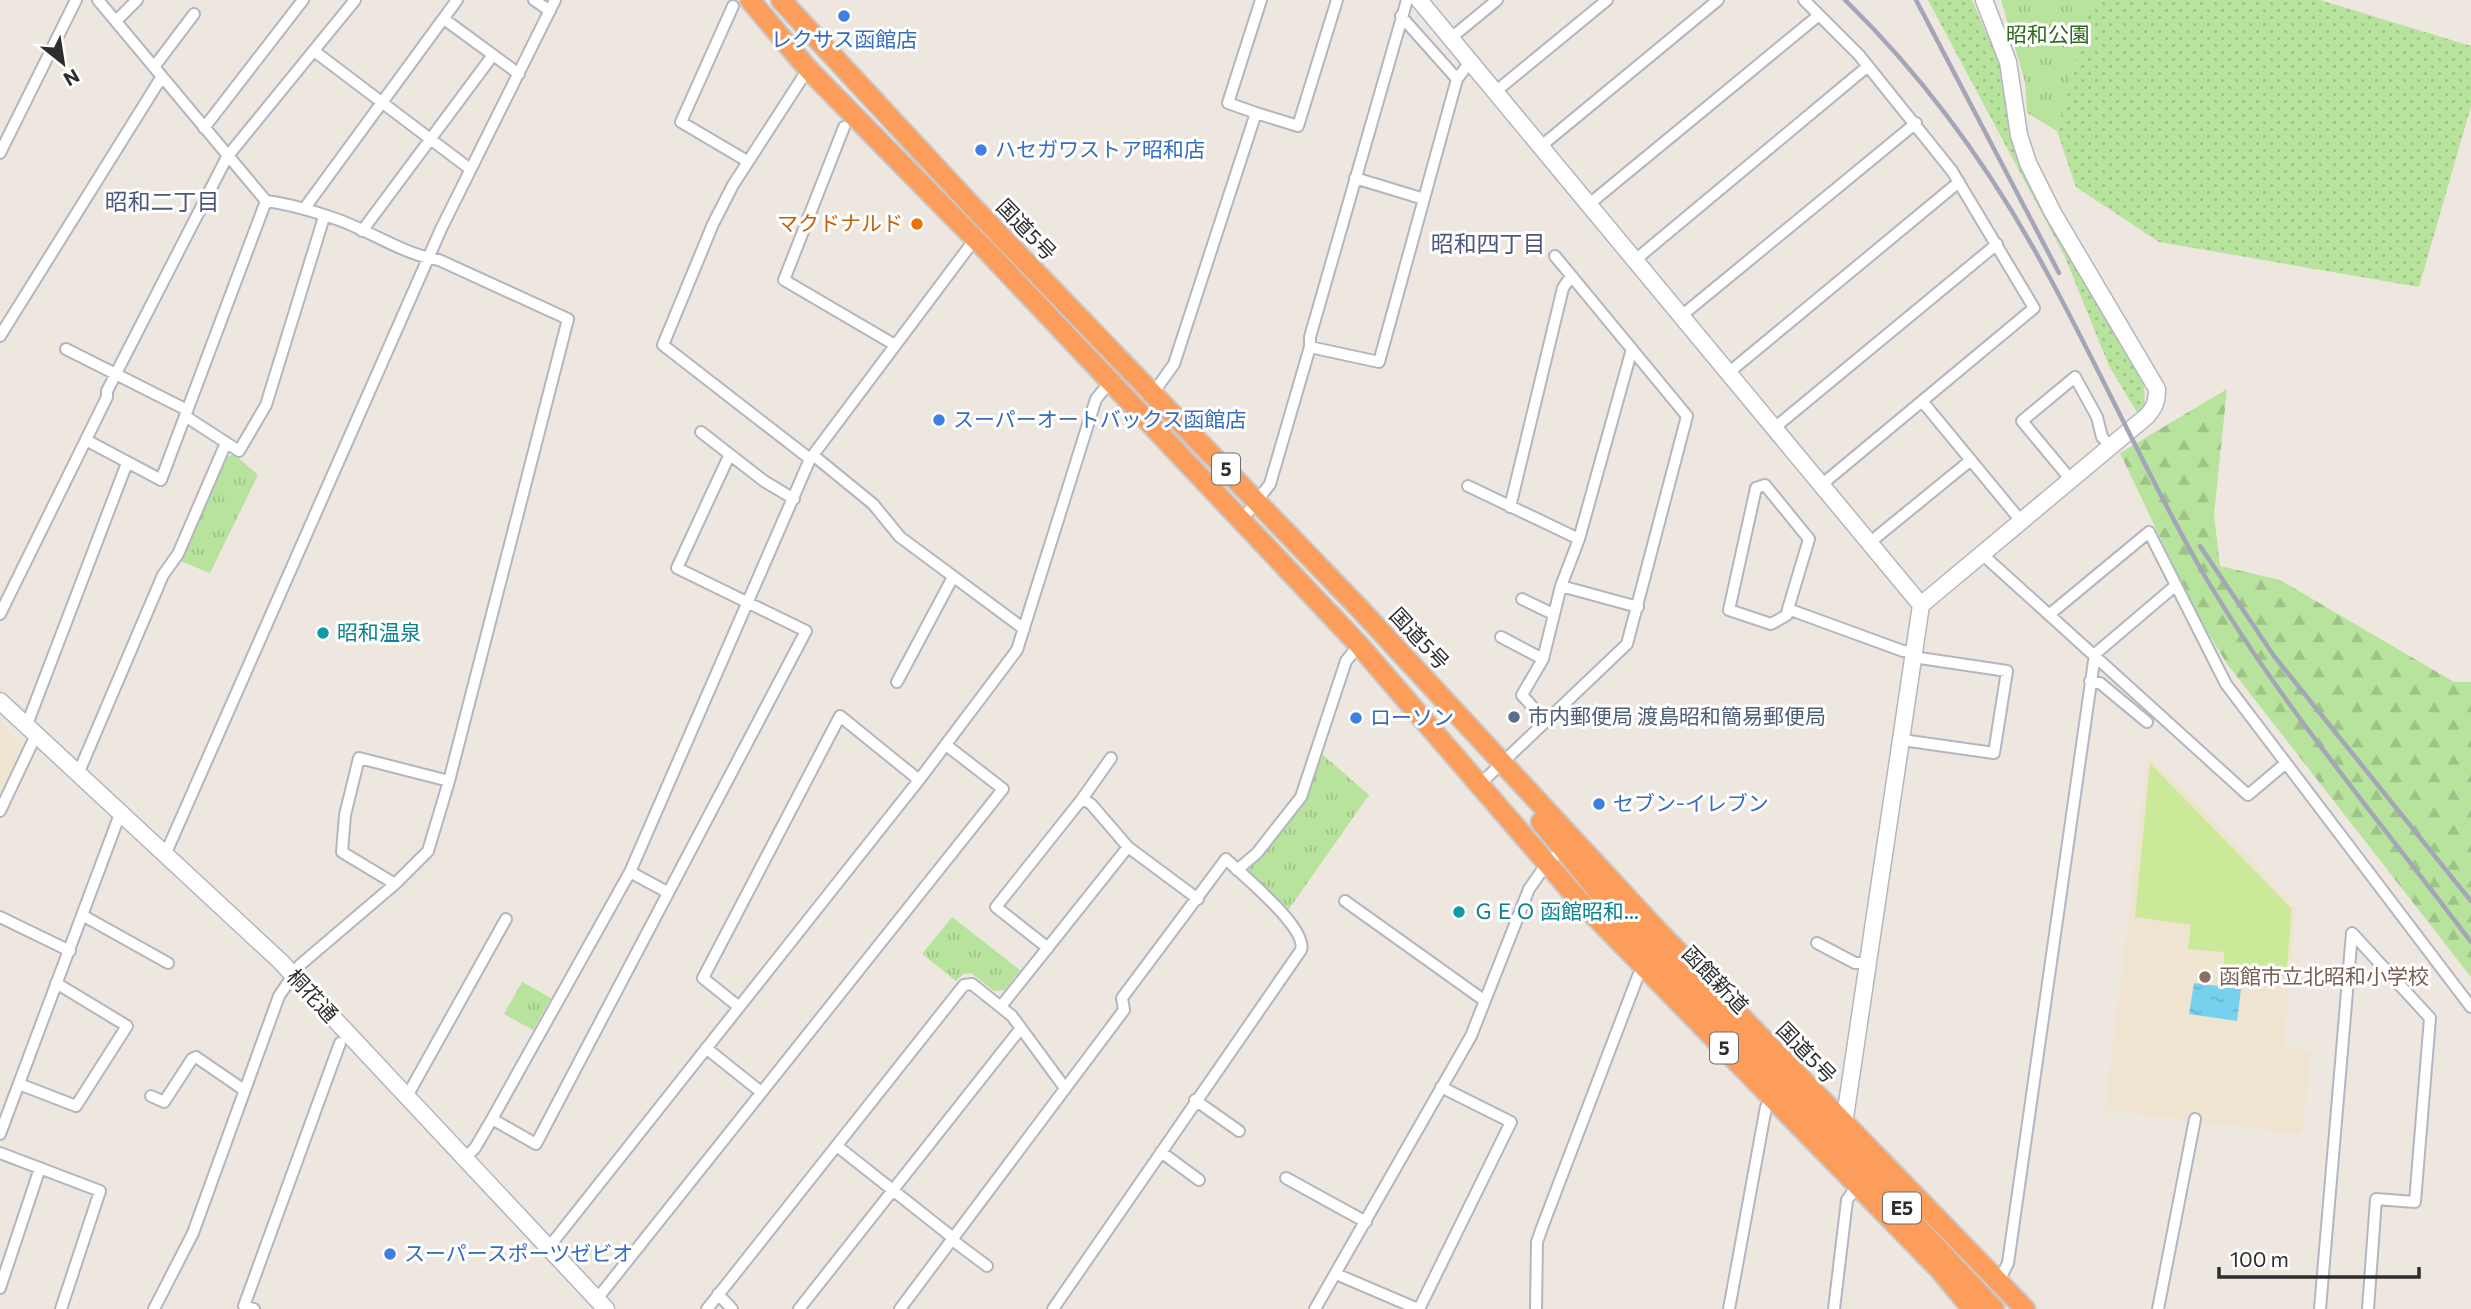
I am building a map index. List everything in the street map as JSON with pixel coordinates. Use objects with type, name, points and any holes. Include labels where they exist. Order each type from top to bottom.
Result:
[{"type":"highway","name":"国道5号","points":[[781,0],[989,224],[1154,392],[1502,763],[1657,954],[1857,1186],[1940,1270],[1972,1309]]},
{"type":"highway","name":"国道5号","points":[[741,3],[974,239],[1359,646],[1480,784],[1555,856]]},
{"type":"highway","name":"函館新道","points":[[1502,763],[1514,790],[1555,856],[1657,954],[1807,1108],[1994,1309]]},
{"type":"highway","name":"国道5号","points":[[1657,954],[1844,1124],[2025,1309]]},
{"type":"street","points":[[0,153],[76,0]]},
{"type":"street","points":[[98,0],[266,201],[304,209],[451,265],[568,319],[449,781],[428,852],[292,974],[279,996],[193,1233],[154,1309]]},
{"type":"street","points":[[116,21],[137,0]]},
{"type":"street","points":[[204,128],[303,0]]},
{"type":"street","points":[[0,614],[116,374],[228,157],[355,0]]},
{"type":"street","points":[[304,209],[457,0]]},
{"type":"street","points":[[165,855],[429,258],[552,5],[534,0]]},
{"type":"street","points":[[1261,0],[1228,103],[1298,126],[1337,0]]},
{"type":"street","points":[[1242,520],[1270,484],[1407,0]]},
{"type":"street","points":[[1419,0],[1921,605]]},
{"type":"street","points":[[1451,38],[1497,0]]},
{"type":"street","points":[[1495,92],[1606,0]]},
{"type":"street","points":[[1540,147],[1718,0]]},
{"type":"street","points":[[1804,0],[1868,66],[1916,123],[1959,182],[2034,308],[1820,486]]},
{"type":"street","points":[[1844,1124],[1921,605],[2155,408],[2157,389],[2053,213],[2028,163],[2019,135],[2008,62],[1984,0]]},
{"type":"street","points":[[741,3],[681,122],[747,161]]},
{"type":"street","points":[[154,66],[194,14]]},
{"type":"street","points":[[1588,205],[1819,15]]},
{"type":"street","points":[[1401,16],[1457,79]]},
{"type":"street","points":[[444,19],[519,74]]},
{"type":"street","points":[[314,51],[470,169]]},
{"type":"street","points":[[362,231],[493,55]]},
{"type":"street","points":[[1310,347],[1379,362],[1457,79],[1470,62]]},
{"type":"street","points":[[1634,261],[1868,66]]},
{"type":"street","points":[[808,69],[747,161],[713,224],[663,345],[873,504],[901,537],[1024,629]]},
{"type":"street","points":[[0,336],[161,78]]},
{"type":"street","points":[[1154,392],[1174,365],[1256,113]]},
{"type":"street","points":[[1680,317],[1916,123]]},
{"type":"street","points":[[844,127],[784,280],[895,345]]},
{"type":"street","points":[[1355,178],[1424,199]]},
{"type":"street","points":[[1727,374],[1959,182]]},
{"type":"street","points":[[86,440],[161,480],[266,201]]},
{"type":"street","points":[[66,349],[186,413],[239,451],[266,405],[324,217]]},
{"type":"street","points":[[465,1158],[492,1119],[630,872],[812,457],[974,239],[989,224]]},
{"type":"street","points":[[1773,429],[1997,244]]},
{"type":"street","points":[[1480,784],[1627,644],[1687,416],[1555,256]]},
{"type":"street","points":[[1510,507],[1563,289],[1571,276]]},
{"type":"street","points":[[1546,722],[1521,695],[1543,659],[1561,586],[1579,539],[1632,349]]},
{"type":"street","points":[[2071,480],[2022,421],[2075,377],[2097,418],[2102,437],[2110,446]]},
{"type":"street","points":[[548,1247],[919,780],[1017,650],[1096,399],[1110,382]]},
{"type":"street","points":[[1922,401],[2021,521]]},
{"type":"street","points":[[701,432],[729,456],[794,499]]},
{"type":"street","points":[[78,774],[163,575],[177,554],[226,443]]},
{"type":"street","points":[[492,1119],[536,1144],[806,631],[677,568],[729,456]]},
{"type":"street","points":[[1868,544],[1971,460]]},
{"type":"street","points":[[0,811],[127,463]]},
{"type":"street","points":[[1765,485],[1810,539],[1788,609],[1787,615],[1771,624],[1729,610],[1756,488],[1765,485]]},
{"type":"street","points":[[1468,486],[1579,539]]},
{"type":"street","points":[[2050,614],[2149,532],[2226,684],[2471,1007]]},
{"type":"street","points":[[1982,554],[2248,795],[2286,762]]},
{"type":"street","points":[[897,682],[953,577]]},
{"type":"street","points":[[1561,586],[1638,607]]},
{"type":"street","points":[[1999,1281],[2008,1263],[2095,654],[2175,586]]},
{"type":"street","points":[[1522,599],[1553,614]]},
{"type":"street","points":[[1788,609],[1903,651],[2007,671],[1994,753],[1902,740]]},
{"type":"street","points":[[1501,637],[1543,659]]},
{"type":"street","points":[[1237,870],[1257,853],[1301,797],[1346,661],[1359,646]]},
{"type":"street","points":[[2090,681],[2100,683],[2147,722]]},
{"type":"street","name":"桐花通","points":[[0,701],[292,974],[601,1304]]},
{"type":"street","points":[[739,1007],[703,978],[840,716],[919,780]]},
{"type":"street","points":[[601,1304],[761,1092],[1003,789],[946,745]]},
{"type":"street","points":[[395,884],[342,852],[345,815],[359,758],[449,781]]},
{"type":"street","points":[[1048,948],[996,907],[1111,758]]},
{"type":"street","points":[[1082,799],[1091,804],[1128,847],[1198,899]]},
{"type":"street","points":[[0,1134],[120,814]]},
{"type":"street","points":[[1002,1005],[1128,847]]},
{"type":"street","points":[[1315,1309],[1471,1036],[1529,889],[1555,856]]},
{"type":"street","points":[[900,1309],[1124,1010],[1122,998],[1226,859],[1293,925],[1303,945],[1053,1309]]},
{"type":"street","points":[[630,872],[667,892]]},
{"type":"street","points":[[1345,901],[1485,1001]]},
{"type":"street","points":[[82,915],[169,963]]},
{"type":"street","points":[[0,917],[70,951]]},
{"type":"street","points":[[406,1098],[506,919]]},
{"type":"street","points":[[2320,1309],[2352,933],[2430,1018],[2415,1202],[2376,1199],[2368,1309]]},
{"type":"street","points":[[1817,943],[1855,963],[1868,963]]},
{"type":"street","points":[[1536,1309],[1537,1242],[1638,976],[1657,954]]},
{"type":"street","points":[[19,1084],[76,1106],[127,1026],[56,983]]},
{"type":"street","points":[[706,1309],[964,985],[972,984],[1002,1005],[1065,1088]]},
{"type":"street","points":[[800,1309],[1021,1028]]},
{"type":"street","points":[[254,1309],[244,1306],[340,1044]]},
{"type":"street","points":[[706,1048],[761,1092]]},
{"type":"street","points":[[151,1096],[164,1102],[196,1057],[244,1090]]},
{"type":"street","points":[[1336,1274],[1418,1309],[1511,1122],[1441,1087]]},
{"type":"street","points":[[1195,1100],[1238,1131]]},
{"type":"street","points":[[1730,1309],[1766,1107]]},
{"type":"street","points":[[2158,1309],[2195,1119]]},
{"type":"street","points":[[836,1146],[987,1266]]},
{"type":"street","points":[[0,1153],[100,1191],[61,1309]]},
{"type":"street","points":[[1161,1153],[1199,1180]]},
{"type":"street","points":[[0,1289],[40,1168]]},
{"type":"street","points":[[1286,1178],[1366,1222]]},
{"type":"street","points":[[1834,1309],[1847,1200],[1857,1186]]},
{"type":"street","points":[[718,1294],[732,1309]]},
{"type":"shaded area","points":[[0,723],[25,747],[0,798]]},
{"type":"shaded area","name":"函館市立北昭和小学校","points":[[2148,754],[2296,907],[2284,1046],[2310,1052],[2303,1128],[2299,1134],[2105,1110]]},
{"type":"green space","points":[[1928,0],[1972,0],[1998,59],[2008,111],[2043,207],[2144,386],[2145,407],[2138,414],[2109,366],[2065,257]]},
{"type":"green space","name":"昭和公園","points":[[2001,0],[2092,0],[2057,131],[2027,113],[2025,82]]},
{"type":"green space","points":[[2092,0],[2320,0],[2471,46],[2471,106],[2419,287],[2159,242],[2076,187],[2057,131]]},
{"type":"green space","points":[[2227,389],[2214,514],[2220,566],[2280,580],[2454,682],[2471,682],[2471,977],[2227,664],[2197,615],[2120,453]]},
{"type":"green space","points":[[234,454],[258,475],[210,573],[180,561],[227,457]]},
{"type":"green space","points":[[1322,754],[1369,795],[1289,909],[1248,871],[1304,804]]},
{"type":"green space","points":[[2150,763],[2292,909],[2286,977],[2224,970],[2224,952],[2188,949],[2191,925],[2135,917]]},
{"type":"green space","points":[[952,917],[1020,970],[1005,990],[994,991],[971,973],[963,974],[956,981],[922,954]]},
{"type":"green space","points":[[522,982],[551,998],[533,1030],[504,1014]]},
{"type":"water","points":[[2194,983],[2241,989],[2237,1021],[2189,1014]]},
{"type":"railway","points":[[1845,0],[1903,61],[1980,161],[2045,269],[2182,536],[2233,622],[2332,761],[2471,942]]},
{"type":"railway","points":[[1916,0],[2059,273]]},
{"type":"railway","points":[[2200,546],[2274,656],[2471,901]]},
{"type":"place","name":"レクサス函館店","points":[[844,16]]},
{"type":"place","name":"ハセガワストア昭和店","points":[[981,150]]},
{"type":"place","name":"マクドナルド","points":[[917,224]]},
{"type":"place","name":"スーパーオートバックス函館店","points":[[939,420]]},
{"type":"place","name":"昭和温泉","points":[[323,633]]},
{"type":"place","name":"市内郵便局 渡島昭和簡易郵便局","points":[[1514,717]]},
{"type":"place","name":"ローソン","points":[[1356,718]]},
{"type":"place","name":"セブン-イレブン","points":[[1599,804]]},
{"type":"place","name":"ＧＥＯ 函館昭和…","points":[[1459,912]]},
{"type":"place","name":"函館市立北昭和小学校","points":[[2205,977]]},
{"type":"place","name":"スーパースポーツゼビオ","points":[[390,1254]]},
{"type":"district","name":"昭和二丁目","points":[[162,202]]},
{"type":"district","name":"昭和四丁目","points":[[1488,244]]}]
